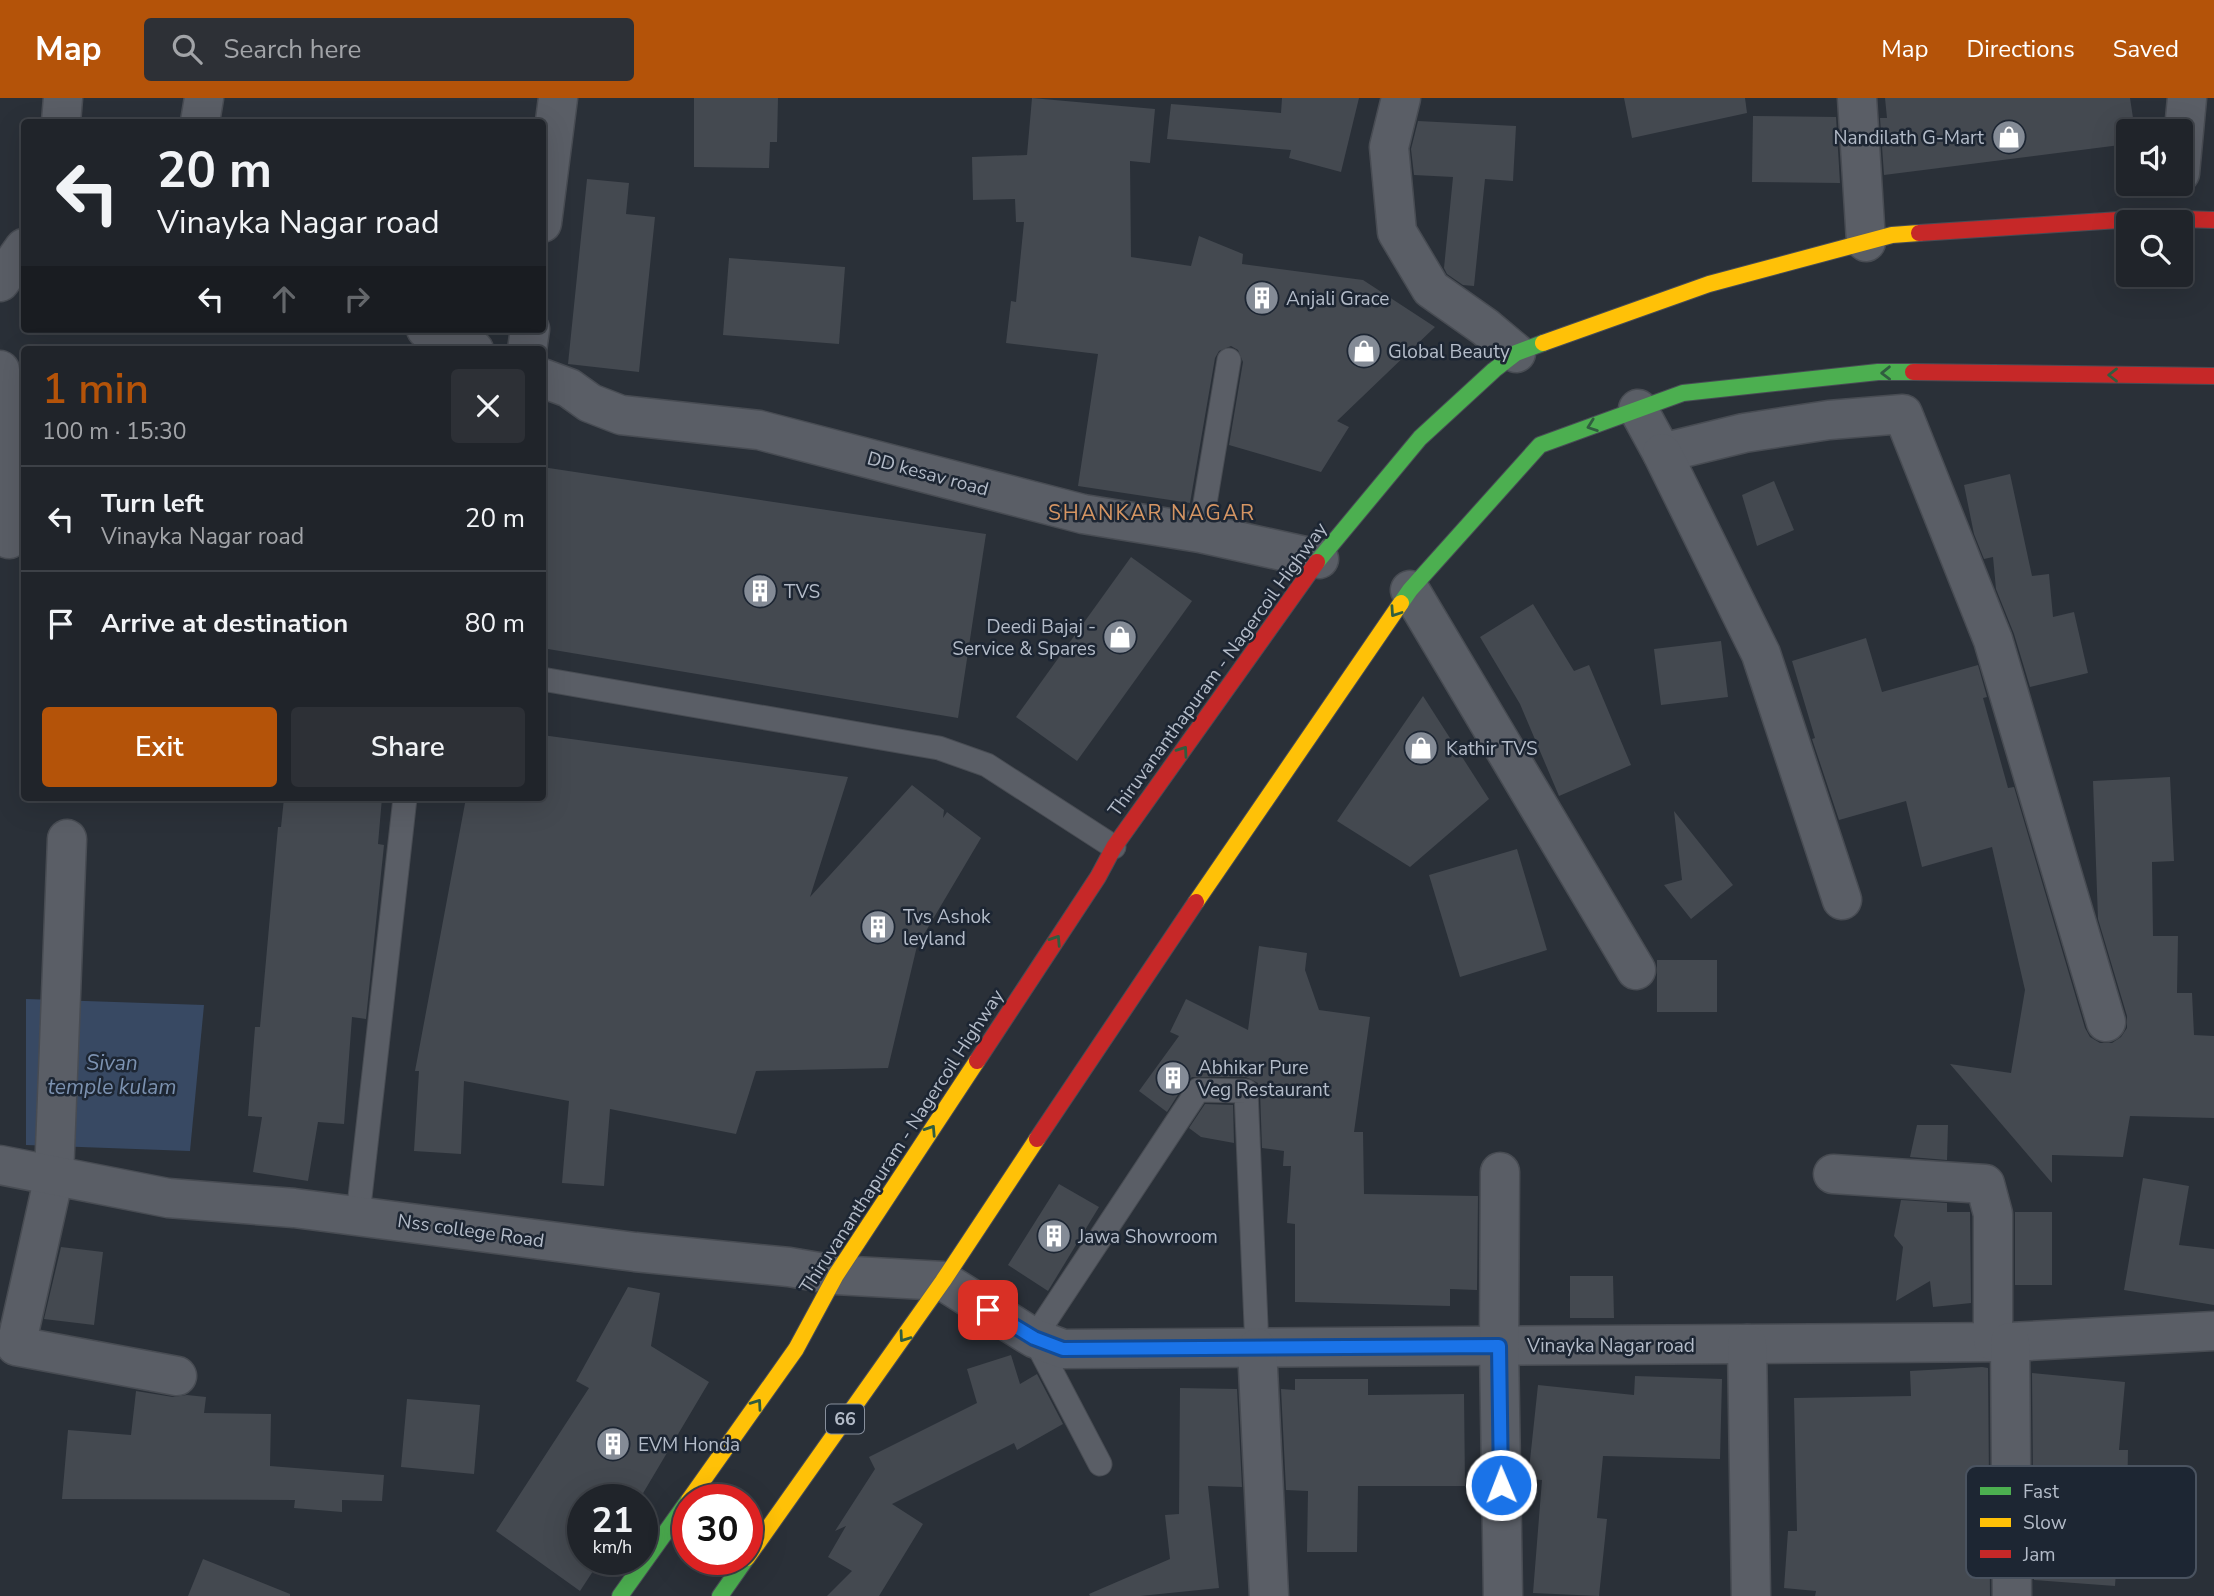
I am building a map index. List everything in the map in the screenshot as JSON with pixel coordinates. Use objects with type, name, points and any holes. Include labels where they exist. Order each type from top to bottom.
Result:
[{"type":"main road","name":"Thiruvananthapuram - Nagercoil Highway","points":[[699,1484],[796,1349],[836,1275],[1098,877],[1114,847],[1319,559],[1420,438],[1494,370],[1516,353],[1709,284],[1892,235],[2169,207],[2214,220]]},
{"type":"main road","points":[[943,1281],[1191,909],[1410,590],[1540,445],[1683,393],[1878,372],[2214,376]]},
{"type":"main road","name":"66","points":[[763,1535],[943,1281]]},
{"type":"main road","name":"Thiruvananthapuram - Nagercoil Highway","points":[[620,1596],[672,1523]]},
{"type":"main road","name":"66","points":[[720,1596],[735,1575]]},
{"type":"street","points":[[61,119],[63,98]]},
{"type":"street","points":[[200,119],[204,98]]},
{"type":"street","points":[[546,192],[558,98]]},
{"type":"street","points":[[1401,98],[1389,147],[1397,232],[1431,289],[1485,327],[1516,353]]},
{"type":"street","points":[[1857,98],[1866,242]]},
{"type":"street","points":[[2185,119],[2187,98]]},
{"type":"street","points":[[0,282],[21,252]]},
{"type":"street","points":[[435,333],[465,346]]},
{"type":"street","points":[[0,370],[9,539]]},
{"type":"street","name":"DD kesav road","points":[[546,379],[569,388],[590,403],[621,415],[759,430],[1083,514],[1200,533],[1319,559]]},
{"type":"street","points":[[1638,409],[1761,654],[1842,900]]},
{"type":"street","points":[[1662,453],[1744,433],[1829,420],[1903,414],[1993,640],[2106,1022]]},
{"type":"street","points":[[1410,590],[1636,971]]},
{"type":"street","points":[[67,839],[54,1176],[16,1346],[177,1376]]},
{"type":"street","name":"Nss college Road","points":[[0,1165],[168,1198],[358,1215],[635,1252],[789,1267],[836,1275],[943,1281]]},
{"type":"street","points":[[1500,1172],[1499,1346],[1503,1596]]},
{"type":"street","points":[[1833,1174],[1984,1184],[1993,1214],[2007,1466]]},
{"type":"street","name":"Vinayka Nagar road","points":[[943,1281],[1034,1338],[1063,1349],[2002,1342],[2214,1331]]},
{"type":"street","points":[[1747,1344],[1751,1596]]},
{"type":"street","points":[[1257,1348],[1269,1596]]},
{"type":"street","points":[[2011,1578],[2012,1596]]},
{"type":"lane","points":[[1200,533],[1229,360]]},
{"type":"lane","points":[[546,680],[939,748],[987,765],[1114,847]]},
{"type":"lane","points":[[358,1215],[405,801]]},
{"type":"lane","points":[[1100,1464],[1034,1338],[1198,1090],[1246,1091],[1257,1348]]},
{"type":"water","name":"Sivan temple kulam","points":[[26,999],[204,1005],[190,1151],[26,1145]]},
{"type":"building","points":[[694,98],[778,98],[777,142],[770,142],[769,168],[694,167]]},
{"type":"building","points":[[1032,98],[1155,109],[1150,163],[1130,161],[1131,257],[1191,266],[1199,236],[1243,254],[1242,264],[1363,280],[1435,327],[1337,421],[1349,427],[1321,472],[1229,445],[1243,362],[1238,350],[1231,346],[1219,351],[1215,358],[1190,503],[1078,486],[1098,354],[1006,343],[1011,301],[1016,302],[1024,222],[1016,222],[1015,199],[973,200],[972,157],[1027,155]]},
{"type":"building","points":[[1282,98],[1359,98],[1341,172],[1289,158],[1291,150],[1167,139],[1171,104],[1281,113]]},
{"type":"building","points":[[1624,98],[1745,98],[1747,113],[1632,138]]},
{"type":"building","name":"Nandilath G-Mart","points":[[1885,98],[2130,98],[2133,119],[2116,119],[2116,146],[1884,175],[1880,118],[1887,118]]},
{"type":"building","points":[[1753,116],[1836,117],[1840,183],[1752,182]]},
{"type":"building","points":[[1418,121],[1516,126],[1513,181],[1485,179],[1474,286],[1463,285],[1447,274],[1444,268],[1453,177],[1414,175],[1411,149]]},
{"type":"building","points":[[587,179],[629,183],[626,214],[655,217],[639,372],[568,364]]},
{"type":"building","points":[[729,258],[845,267],[839,344],[723,335]]},
{"type":"building","name":"TVS","points":[[546,468],[986,534],[958,718],[546,649]]},
{"type":"building","points":[[2010,474],[2032,576],[2049,574],[2053,617],[2074,612],[2088,673],[2030,687],[2014,634],[1996,589],[1993,557],[1984,559],[1974,534],[1964,485]]},
{"type":"building","points":[[1774,481],[1794,530],[1757,546],[1742,495]]},
{"type":"building","name":"Deedi Bajaj - Service & Spares","points":[[1131,557],[1192,601],[1077,761],[1016,717]]},
{"type":"building","points":[[1533,604],[1574,671],[1589,665],[1631,765],[1559,796],[1520,704],[1480,637]]},
{"type":"building","points":[[1866,638],[1882,692],[1978,665],[1987,697],[1983,698],[2008,788],[2014,787],[2085,1028],[2090,1037],[2100,1043],[2112,1043],[2121,1037],[2127,1028],[2127,1016],[2098,919],[2093,781],[2170,777],[2174,861],[2152,862],[2153,936],[2178,936],[2177,993],[2192,993],[2194,1035],[2214,1036],[2214,1118],[2130,1116],[2123,1157],[2052,1155],[2052,1183],[1950,1064],[2011,1073],[2025,990],[1992,847],[1922,867],[1906,801],[1839,820],[1812,739],[1815,738],[1792,661]]},
{"type":"building","points":[[1721,641],[1728,697],[1661,705],[1654,649]]},
{"type":"building","name":"Kathir TVS","points":[[1423,696],[1489,799],[1410,867],[1337,821]]},
{"type":"building","points":[[546,736],[848,777],[810,897],[912,785],[944,810],[943,818],[947,812],[981,838],[917,946],[888,1068],[756,1071],[736,1134],[610,1109],[604,1186],[562,1183],[569,1101],[464,1081],[461,1154],[414,1151],[419,1071],[415,1071],[465,801],[546,801]]},
{"type":"building","points":[[284,801],[382,801],[378,844],[384,845],[366,1019],[352,1017],[344,1124],[318,1122],[308,1181],[253,1172],[262,1117],[248,1116],[255,1027],[260,1027],[278,827],[281,827]]},
{"type":"building","points":[[1674,811],[1733,885],[1691,919],[1664,885],[1682,880]]},
{"type":"building","points":[[1517,849],[1547,950],[1460,977],[1429,875]]},
{"type":"building","points":[[1259,946],[1307,953],[1305,970],[1319,1010],[1370,1017],[1354,1132],[1363,1132],[1364,1194],[1478,1196],[1477,1290],[1450,1289],[1450,1306],[1295,1302],[1295,1224],[1287,1223],[1291,1166],[1283,1166],[1284,1151],[1262,1148],[1258,1083],[1246,1077],[1192,1077],[1167,1112],[1139,1091],[1179,1036],[1170,1032],[1186,999],[1248,1030]]},
{"type":"building","points":[[1657,960],[1717,960],[1717,1012],[1657,1012]]},
{"type":"building","points":[[1205,1104],[1233,1105],[1234,1143],[1201,1137],[1189,1128]]},
{"type":"building","points":[[1917,1125],[1948,1125],[1947,1160],[1910,1157]]},
{"type":"building","points":[[2143,1178],[2189,1186],[2179,1245],[2214,1249],[2214,1305],[2124,1290]]},
{"type":"building","name":"Jawa Showroom","points":[[1059,1184],[1099,1207],[1048,1291],[1008,1265]]},
{"type":"building","points":[[1901,1200],[1947,1203],[1947,1212],[1970,1212],[1971,1303],[1933,1307],[1930,1281],[1896,1301],[1903,1247],[1894,1236]]},
{"type":"building","points":[[2015,1212],[2052,1212],[2052,1285],[2015,1285]]},
{"type":"building","points":[[61,1247],[103,1252],[94,1325],[44,1319]]},
{"type":"building","points":[[1570,1276],[1613,1276],[1614,1318],[1570,1318]]},
{"type":"building","name":"EVM Honda","points":[[628,1287],[660,1293],[651,1346],[709,1382],[648,1484],[567,1484],[567,1575],[590,1575],[580,1591],[496,1531],[589,1388],[576,1381]]},
{"type":"building","points":[[1011,1355],[1020,1384],[1037,1374],[1063,1424],[1017,1450],[1014,1443],[892,1504],[923,1524],[879,1596],[827,1596],[852,1571],[828,1557],[846,1526],[835,1531],[875,1469],[869,1457],[977,1403],[967,1369]]},
{"type":"building","points":[[1988,1368],[1989,1466],[1966,1466],[1966,1578],[1990,1578],[1990,1596],[1815,1596],[1816,1591],[1784,1588],[1788,1531],[1797,1531],[1794,1398],[1911,1396],[1910,1371]]},
{"type":"building","points":[[2032,1373],[2125,1382],[2119,1450],[2128,1450],[2128,1466],[2033,1466]]},
{"type":"building","points":[[1635,1376],[1722,1379],[1720,1459],[1603,1456],[1597,1518],[1607,1519],[1599,1596],[1533,1593],[1542,1480],[1528,1479],[1538,1385],[1634,1395]]},
{"type":"building","points":[[1295,1379],[1368,1379],[1368,1395],[1464,1394],[1465,1486],[1358,1486],[1357,1552],[1307,1552],[1308,1491],[1286,1490],[1281,1389],[1295,1390]]},
{"type":"building","points":[[1180,1388],[1237,1389],[1242,1487],[1208,1486],[1219,1588],[1140,1596],[1090,1596],[1089,1594],[1170,1559],[1165,1515],[1179,1514]]},
{"type":"building","points":[[136,1391],[173,1397],[206,1397],[204,1413],[271,1414],[270,1466],[384,1475],[382,1501],[342,1500],[342,1512],[294,1508],[295,1500],[62,1499],[68,1430],[131,1435]]},
{"type":"building","points":[[407,1399],[480,1405],[474,1474],[401,1467]]},
{"type":"building","points":[[203,1559],[290,1594],[290,1596],[188,1596]]},
{"type":"building","points":[[2034,1578],[2116,1578],[2115,1586]]},
{"type":"traffic: fast","points":[[1317,562],[1420,438],[1516,353],[1543,343]]},
{"type":"traffic: fast","points":[[1401,603],[1540,445],[1683,393],[1878,372],[1913,372]]},
{"type":"traffic: fast","points":[[620,1596],[672,1523]]},
{"type":"traffic: fast","points":[[720,1596],[735,1575]]},
{"type":"traffic: slow","points":[[1543,343],[1709,284],[1892,235],[1919,233]]},
{"type":"traffic: slow","points":[[1196,902],[1401,603]]},
{"type":"traffic: slow","points":[[700,1484],[796,1349],[836,1275],[977,1061]]},
{"type":"traffic: slow","points":[[763,1535],[943,1281],[1037,1139]]},
{"type":"traffic: jam","points":[[1919,233],[2150,218],[2214,220]]},
{"type":"traffic: jam","points":[[1913,372],[2214,376]]},
{"type":"traffic: jam","points":[[977,1061],[1098,877],[1114,847],[1317,562]]},
{"type":"traffic: jam","points":[[1037,1139],[1196,902]]},
{"type":"place","name":"Nandilath G-Mart","points":[[2009,137]]},
{"type":"place","name":"Anjali Grace","points":[[1262,298]]},
{"type":"place","name":"Global Beauty","points":[[1364,351]]},
{"type":"place","name":"TVS","points":[[760,591]]},
{"type":"place","name":"Deedi Bajaj - Service & Spares","points":[[1120,637]]},
{"type":"place","name":"Kathir TVS","points":[[1421,748]]},
{"type":"place","name":"Tvs Ashok leyland","points":[[878,927]]},
{"type":"place","name":"Abhikar Pure Veg Restaurant","points":[[1173,1078]]},
{"type":"place","name":"Jawa Showroom","points":[[1054,1236]]},
{"type":"place","name":"EVM Honda","points":[[613,1444]]},
{"type":"district","name":"SHANKAR NAGAR","points":[[1152,513]]},
{"type":"route","points":[[988,1310],[1034,1338],[1063,1349],[1499,1346],[1501,1485]]}]
